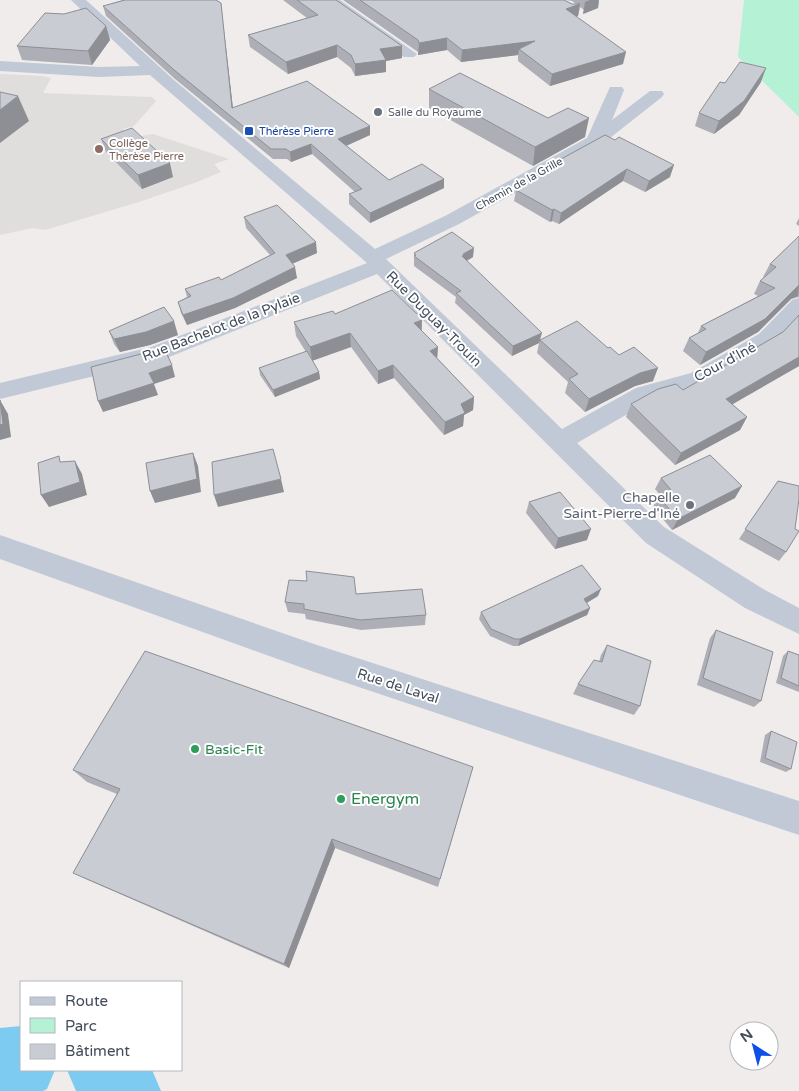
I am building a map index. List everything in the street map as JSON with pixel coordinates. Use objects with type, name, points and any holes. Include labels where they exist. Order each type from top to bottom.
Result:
[{"type":"street","name":"Rue Duguay-Trouin","points":[[78,0],[154,70],[376,262],[655,535],[755,599],[799,622]]},
{"type":"street","points":[[331,0],[409,54]]},
{"type":"street","points":[[0,66],[99,72],[154,70]]},
{"type":"street","points":[[47,70],[61,80],[168,82]]},
{"type":"street","points":[[595,141],[616,90]]},
{"type":"street","name":"Chemin de la Grille","points":[[376,262],[595,141],[656,94]]},
{"type":"street","name":"Rue Bachelot de la Pylaie","points":[[0,391],[156,354],[376,262]]},
{"type":"street","name":"Cour d'Iné","points":[[559,442],[644,394],[706,375],[768,339],[799,305]]},
{"type":"street","name":"Rue de Laval","points":[[0,547],[314,658],[799,818]]},
{"type":"shaded area","name":"Collège Thérèse Pierre","points":[[0,74],[51,78],[43,93],[152,97],[156,101],[134,126],[123,129],[129,138],[153,134],[229,159],[214,164],[221,172],[139,202],[45,230],[33,228],[0,235]]},
{"type":"green space","points":[[744,0],[799,0],[799,117],[738,57]]},
{"type":"building","points":[[125,0],[216,0],[221,3],[232,108],[307,81],[370,126],[338,139],[389,180],[422,164],[444,179],[370,213],[349,194],[362,189],[311,144],[290,152],[286,149],[271,149],[173,69],[103,6]]},
{"type":"building","points":[[297,0],[336,0],[402,46],[380,49],[386,60],[355,64],[351,55],[337,45],[286,62],[248,35],[318,15]]},
{"type":"building","points":[[360,0],[564,0],[572,4],[580,4],[566,9],[626,52],[552,74],[519,49],[535,41],[462,50],[447,38],[419,43],[418,40]]},
{"type":"building","points":[[86,8],[106,26],[88,51],[17,46],[45,13],[64,14]]},
{"type":"building","points":[[740,62],[766,68],[744,101],[719,121],[699,113],[720,82],[725,83]]},
{"type":"building","points":[[460,73],[548,118],[568,108],[589,118],[535,147],[429,89]]},
{"type":"building","points":[[0,92],[18,96],[0,110]]},
{"type":"building","points":[[132,128],[170,163],[138,175],[101,139]]},
{"type":"building","points":[[605,135],[615,140],[619,137],[674,165],[649,181],[627,169],[561,213],[516,190],[554,165],[552,164]]},
{"type":"building","points":[[277,205],[316,242],[286,255],[295,267],[233,298],[183,315],[178,302],[191,296],[185,289],[219,277],[221,280],[275,253],[244,217]]},
{"type":"building","points":[[452,232],[474,248],[462,256],[542,333],[513,346],[456,293],[461,291],[414,256],[416,255],[414,253]]},
{"type":"building","points":[[799,236],[799,285],[765,319],[706,352],[689,338],[706,329],[701,326],[775,288],[760,281],[776,267],[770,264]]},
{"type":"building","points":[[392,290],[422,320],[414,323],[438,347],[430,351],[474,397],[461,404],[465,413],[445,422],[393,365],[378,371],[350,333],[310,347],[294,322],[333,311],[335,314]]},
{"type":"building","points":[[164,307],[174,321],[146,332],[114,339],[109,331]]},
{"type":"building","points":[[799,315],[799,357],[726,399],[747,417],[681,453],[631,404],[658,389],[676,384],[683,390],[783,332]]},
{"type":"building","points":[[577,321],[619,355],[634,347],[658,368],[640,373],[589,399],[569,379],[578,374],[540,340]]},
{"type":"building","points":[[164,348],[172,365],[149,373],[154,383],[98,401],[91,367]]},
{"type":"building","points":[[307,351],[319,372],[273,390],[259,368]]},
{"type":"building","points":[[0,400],[3,424],[0,425]]},
{"type":"building","points":[[273,449],[281,479],[214,495],[212,462]]},
{"type":"building","points":[[193,453],[197,479],[150,491],[146,463]]},
{"type":"building","points":[[710,455],[742,486],[678,519],[658,496],[671,490],[661,478]]},
{"type":"building","points":[[59,456],[60,462],[75,461],[80,482],[41,495],[38,463]]},
{"type":"building","points":[[778,481],[799,486],[795,529],[799,531],[786,552],[745,529]]},
{"type":"building","points":[[560,492],[591,529],[558,538],[529,502]]},
{"type":"building","points":[[582,565],[601,589],[584,599],[590,608],[520,639],[515,639],[491,629],[481,612]]},
{"type":"building","points":[[306,571],[354,577],[356,594],[422,589],[426,615],[360,620],[304,609],[304,604],[285,602],[289,580],[307,581]]},
{"type":"building","points":[[716,630],[773,652],[761,701],[703,678]]},
{"type":"building","points":[[607,645],[651,661],[640,706],[578,684],[594,660],[602,662]]},
{"type":"building","points":[[145,651],[473,767],[440,879],[332,839],[284,964],[73,873],[120,789],[73,770]]},
{"type":"building","points":[[788,651],[799,655],[799,686],[781,678]]},
{"type":"building","points":[[771,731],[797,742],[791,769],[765,758]]},
{"type":"waterway","points":[[0,1065],[20,1063]]},
{"type":"waterway","points":[[105,1071],[123,1091]]},
{"type":"place","name":"Salle du Royaume","points":[[378,112]]},
{"type":"place","name":"Thérèse Pierre","points":[[249,131]]},
{"type":"place","name":"Collège Thérèse Pierre","points":[[99,149]]},
{"type":"place","name":"Chapelle Saint-Pierre-d'Iné","points":[[690,505]]},
{"type":"place","name":"Basic-Fit","points":[[195,749]]},
{"type":"place","name":"Energym","points":[[341,799]]}]
